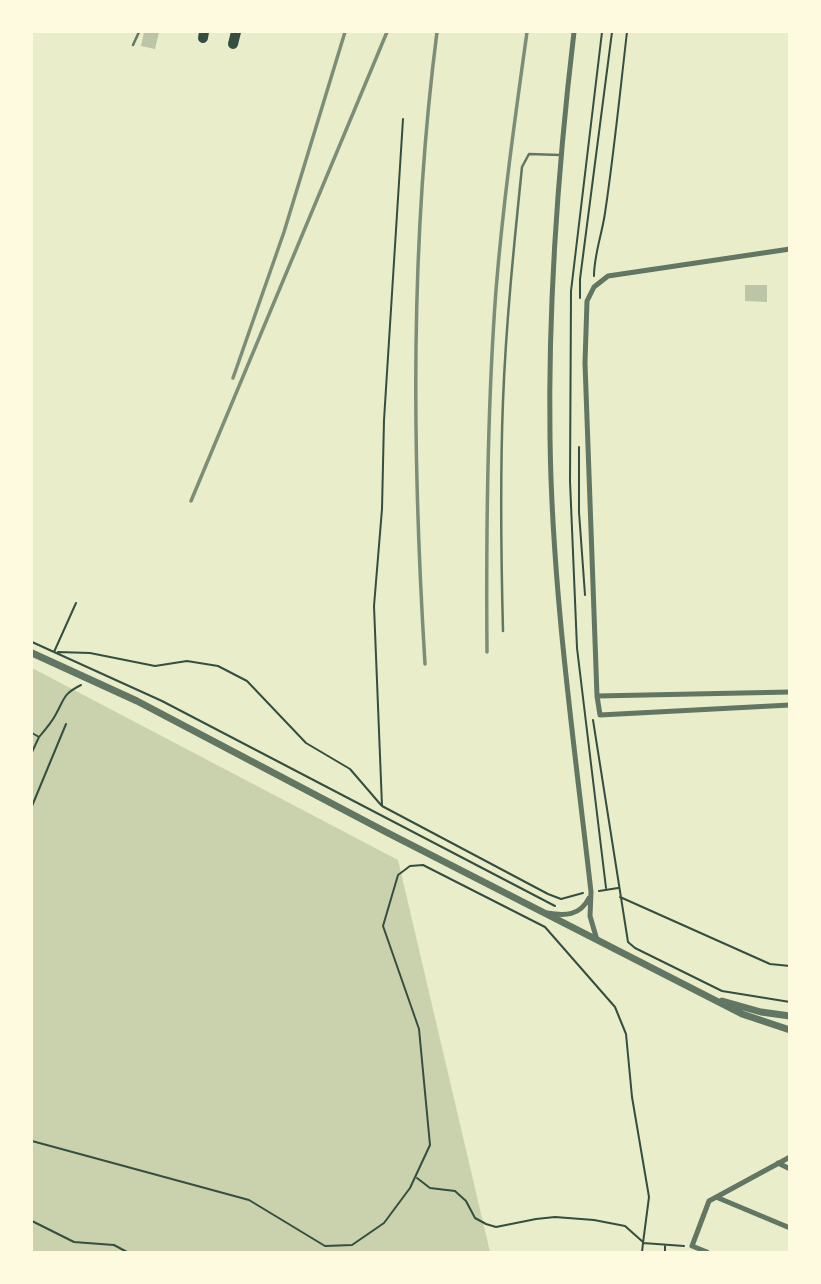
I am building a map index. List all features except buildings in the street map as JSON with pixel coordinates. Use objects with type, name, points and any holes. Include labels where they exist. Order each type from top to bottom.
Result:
[{"type":"highway","points":[[233,44],[236,32]]},
{"type":"street","points":[[574,32],[560,155],[550,325],[550,439],[559,604],[591,892],[590,916],[597,940]]},
{"type":"street","points":[[789,249],[615,274],[594,287],[587,301],[585,363],[597,696],[600,715],[789,705]]},
{"type":"street","points":[[32,653],[137,701],[742,1014],[789,1030]]},
{"type":"street","points":[[597,696],[789,692]]},
{"type":"street","points":[[542,912],[561,915],[576,913],[584,907],[591,892]]},
{"type":"street","points":[[708,997],[761,1012],[789,1016]]},
{"type":"street","points":[[707,1252],[692,1246],[709,1201],[789,1157]]},
{"type":"street","points":[[778,1163],[789,1169]]},
{"type":"street","points":[[716,1197],[789,1228]]},
{"type":"lane","points":[[133,45],[139,32]]},
{"type":"lane","points":[[503,631],[500,530],[503,401],[510,282],[522,167],[528,154],[560,155]]},
{"type":"path","points":[[594,287],[594,262],[604,215],[627,32]]},
{"type":"path","points":[[382,806],[374,606],[382,509],[384,420],[403,119]]},
{"type":"path","points":[[54,652],[76,603]]},
{"type":"path","points":[[32,642],[162,701],[558,908]]},
{"type":"path","points":[[43,652],[90,653],[155,666],[187,661],[218,666],[247,681],[306,743],[350,769],[382,806],[561,899],[619,888],[628,942],[635,948],[722,991],[789,1002]]},
{"type":"path","points":[[32,752],[39,737],[57,713],[63,697],[69,691],[92,681]]},
{"type":"path","points":[[32,806],[66,724]]},
{"type":"path","points":[[32,733],[39,737]]},
{"type":"path","points":[[32,1141],[250,1200],[325,1246],[352,1245],[384,1223],[410,1188],[430,1145],[419,1029],[383,926],[398,875],[410,866],[423,865],[545,927],[615,1007],[626,1034],[632,1097],[649,1197],[642,1252]]},
{"type":"path","points":[[581,897],[582,893]]},
{"type":"path","points":[[620,897],[770,964],[789,966]]},
{"type":"path","points":[[415,1177],[430,1188],[455,1191],[466,1201],[475,1218],[496,1227],[555,1217],[594,1220],[625,1226],[634,1231],[643,1243]]},
{"type":"path","points":[[32,1221],[74,1242],[114,1245],[127,1252]]},
{"type":"path","points":[[643,1243],[692,1246]]},
{"type":"path","points":[[665,1244],[665,1252]]},
{"type":"green space","points":[[32,668],[398,860],[490,1252],[32,1252]]},
{"type":"railway","points":[[233,378],[284,232],[345,32]]},
{"type":"railway","points":[[191,501],[387,32]]},
{"type":"railway","points":[[425,664],[418,506],[416,347],[422,189],[437,32]]},
{"type":"railway","points":[[487,652],[488,471],[493,335],[506,193],[527,32]]}]
